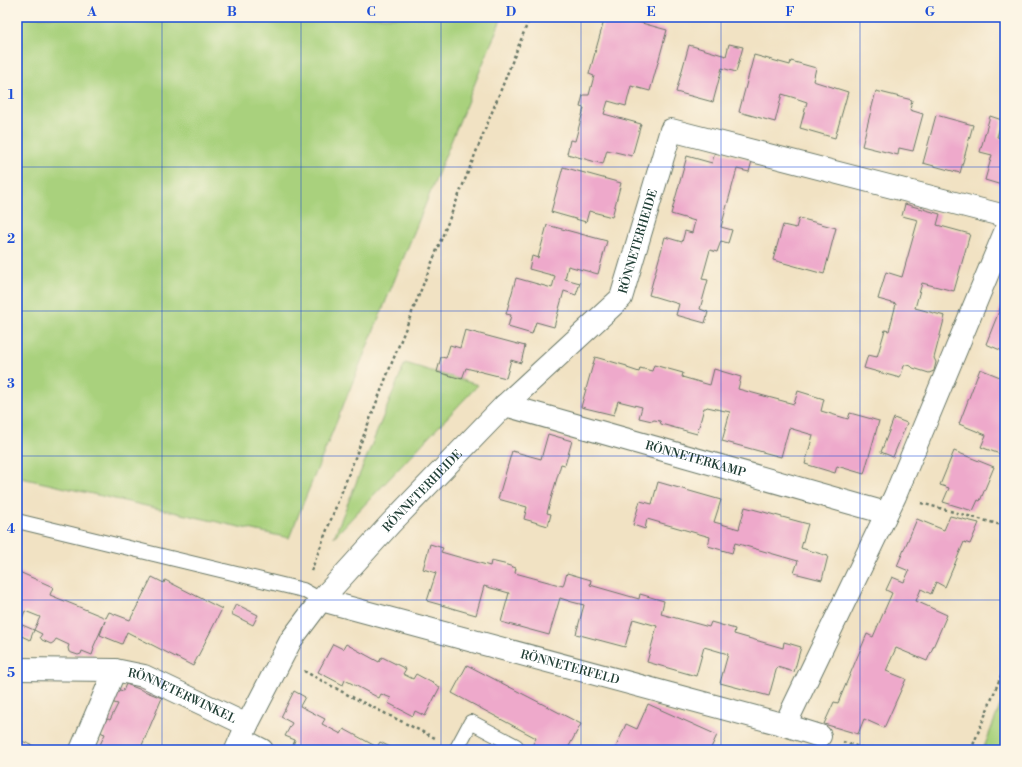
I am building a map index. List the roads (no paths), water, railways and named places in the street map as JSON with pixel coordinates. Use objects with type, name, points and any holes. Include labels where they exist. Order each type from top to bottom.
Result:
[{"type":"street","name":"RÖNNETERHEIDE","points":[[241,738],[312,595],[391,523],[505,405],[621,298],[671,130],[1005,216]]},
{"type":"street","points":[[786,725],[891,505],[1005,232]]},
{"type":"street","name":"RÖNNETERKAMP","points":[[505,405],[891,505]]},
{"type":"street","name":"RÖNNETERFELD","points":[[312,595],[786,725],[820,736]]},
{"type":"street","name":"RÖNNETERWINKEL","points":[[17,668],[115,670],[144,676],[262,750]]},
{"type":"street","name":"RÖNNETERWINKEL","points":[[81,750],[115,670]]},
{"type":"lane","points":[[17,521],[312,595]]},
{"type":"lane","points":[[458,749],[471,722],[516,746],[514,750]]}]
